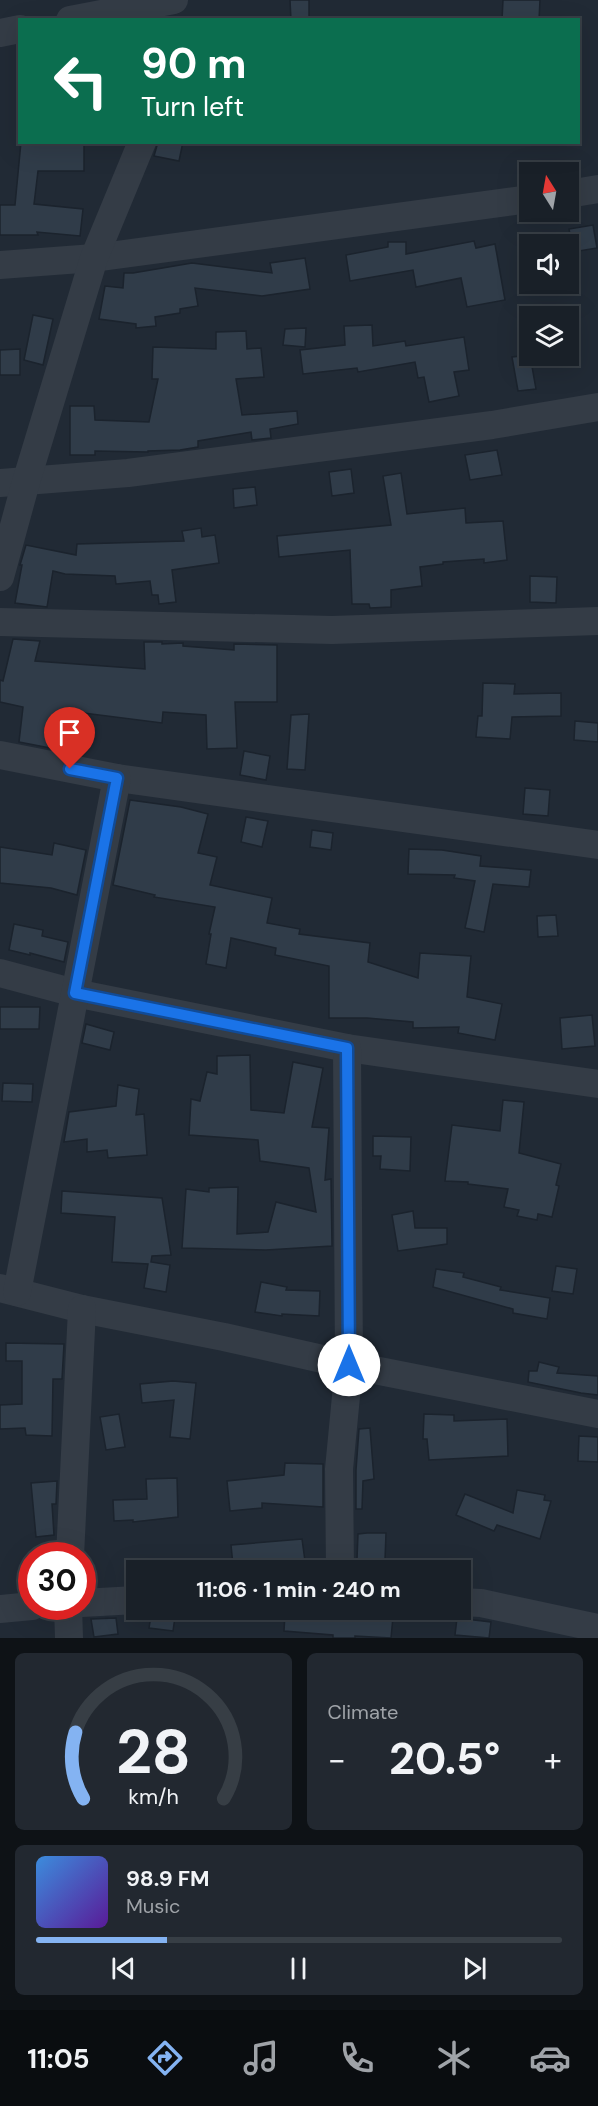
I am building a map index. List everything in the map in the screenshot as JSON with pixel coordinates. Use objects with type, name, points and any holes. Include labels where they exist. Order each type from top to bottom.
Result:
[{"type":"street","points":[[80,18],[174,0]]},
{"type":"street","points":[[182,18],[187,0]]},
{"type":"street","points":[[0,33],[18,29]]},
{"type":"street","points":[[0,576],[13,483],[94,258],[140,144]]},
{"type":"street","points":[[579,192],[598,189]]},
{"type":"street","points":[[0,265],[94,258],[519,200]]},
{"type":"street","points":[[13,483],[140,472],[492,424],[598,407]]},
{"type":"street","points":[[0,622],[332,630],[598,621]]},
{"type":"street","points":[[0,754],[117,778],[598,845]]},
{"type":"street","points":[[117,778],[75,993],[9,1290],[82,1309],[598,1414]]},
{"type":"street","points":[[0,973],[75,993],[347,1048],[598,1084]]},
{"type":"street","points":[[340,1560],[339,1469],[349,1365],[347,1048]]},
{"type":"street","points":[[71,1542],[82,1309]]},
{"type":"street","points":[[96,1602],[126,1601]]},
{"type":"street","points":[[471,1603],[598,1628]]},
{"type":"street","points":[[0,1609],[18,1607]]},
{"type":"street","points":[[68,1620],[69,1638]]},
{"type":"building","points":[[290,0],[309,0],[309,18],[291,18]]},
{"type":"building","points":[[503,0],[540,0],[539,18],[502,18]]},
{"type":"building","points":[[21,144],[84,144],[84,171],[38,171],[34,204],[83,209],[80,236],[37,232],[38,235],[0,235],[0,205],[15,205]]},
{"type":"building","points":[[157,144],[183,144],[179,161],[154,156]]},
{"type":"building","points":[[593,225],[597,248],[579,251],[579,234],[570,234],[569,229]]},
{"type":"building","points":[[474,241],[476,248],[495,244],[505,300],[467,307],[461,278],[416,287],[413,270],[350,281],[346,255],[388,247],[388,242],[406,242],[406,254]]},
{"type":"building","points":[[305,258],[310,289],[262,296],[195,288],[198,306],[180,309],[180,313],[155,317],[156,326],[136,328],[136,324],[99,319],[105,286],[123,288],[124,273],[192,263],[272,273],[270,263]]},
{"type":"building","points":[[33,315],[53,319],[43,365],[24,360]]},
{"type":"building","points":[[372,325],[373,346],[405,341],[406,346],[464,337],[469,370],[454,372],[459,396],[429,402],[424,377],[418,378],[415,362],[358,372],[357,368],[303,374],[300,350],[345,345],[344,326]]},
{"type":"building","points":[[306,328],[305,347],[283,345],[285,329]]},
{"type":"building","points":[[246,331],[247,349],[261,348],[264,377],[236,379],[242,415],[297,411],[298,424],[270,429],[271,438],[252,440],[251,432],[198,441],[198,447],[180,450],[95,451],[95,455],[70,455],[70,406],[94,406],[95,420],[149,422],[158,379],[152,379],[153,347],[216,349],[216,332]]},
{"type":"building","points":[[20,349],[20,375],[0,375],[0,350]]},
{"type":"building","points":[[519,356],[519,366],[532,366],[536,389],[518,391],[512,357]]},
{"type":"building","points":[[497,450],[502,475],[470,480],[465,455]]},
{"type":"building","points":[[351,469],[354,493],[332,496],[329,472]]},
{"type":"building","points":[[401,473],[407,514],[465,508],[466,523],[503,521],[507,560],[484,563],[484,559],[443,562],[443,564],[420,567],[422,586],[391,590],[391,607],[370,608],[369,604],[352,604],[350,550],[279,557],[277,536],[391,525],[383,476]]},
{"type":"building","points":[[255,487],[257,505],[234,508],[233,489]]},
{"type":"building","points":[[201,528],[202,537],[215,535],[219,563],[172,570],[176,602],[159,604],[158,595],[152,595],[150,581],[116,584],[115,576],[65,574],[53,571],[47,607],[15,603],[22,565],[20,565],[26,545],[76,555],[77,544],[184,541],[182,531]]},
{"type":"building","points":[[530,576],[557,577],[556,603],[530,602]]},
{"type":"building","points":[[13,639],[40,641],[35,661],[145,669],[144,642],[183,643],[183,646],[234,650],[234,644],[277,645],[277,702],[235,702],[237,748],[207,749],[206,715],[163,712],[162,723],[84,713],[76,753],[19,742],[23,707],[0,702],[0,680],[3,681]]},
{"type":"building","points":[[483,683],[515,684],[514,694],[561,693],[561,716],[512,717],[510,739],[476,737],[478,716],[482,716]]},
{"type":"building","points":[[309,714],[305,770],[287,769],[291,715]]},
{"type":"building","points":[[575,721],[598,723],[598,742],[574,740]]},
{"type":"building","points":[[244,751],[270,756],[266,780],[240,775]]},
{"type":"building","points":[[525,788],[550,790],[548,816],[523,814]]},
{"type":"building","points":[[130,800],[181,807],[208,814],[198,853],[217,857],[210,885],[272,898],[267,923],[300,929],[299,934],[370,943],[368,962],[418,978],[420,953],[471,956],[467,997],[502,1004],[495,1040],[458,1033],[459,1027],[413,1028],[413,1022],[367,1018],[329,1018],[329,966],[275,955],[276,948],[231,938],[226,968],[206,964],[215,907],[154,897],[155,895],[113,885]]},
{"type":"building","points":[[246,817],[268,821],[262,847],[241,842]]},
{"type":"building","points":[[312,830],[333,833],[331,850],[310,847]]},
{"type":"building","points":[[54,843],[86,850],[77,895],[51,888],[0,883],[0,847],[52,855]]},
{"type":"building","points":[[409,849],[442,850],[481,856],[480,866],[531,870],[529,887],[493,884],[484,932],[465,928],[475,881],[454,878],[455,875],[408,874]]},
{"type":"building","points":[[556,915],[558,936],[538,937],[537,916]]},
{"type":"building","points":[[14,924],[43,930],[42,936],[68,942],[64,962],[9,950]]},
{"type":"building","points":[[0,1007],[40,1007],[39,1029],[0,1029]]},
{"type":"building","points":[[592,1015],[595,1046],[562,1049],[560,1018]]},
{"type":"building","points":[[86,1024],[114,1032],[110,1050],[82,1043]]},
{"type":"building","points":[[250,1055],[251,1110],[284,1113],[293,1062],[323,1068],[312,1127],[329,1128],[325,1180],[331,1179],[332,1246],[266,1250],[182,1248],[186,1189],[209,1192],[209,1188],[238,1187],[237,1234],[268,1232],[276,1202],[316,1212],[309,1168],[260,1161],[258,1140],[189,1135],[191,1099],[200,1101],[207,1072],[217,1074],[217,1056]]},
{"type":"building","points":[[3,1083],[33,1084],[32,1102],[2,1101]]},
{"type":"building","points":[[118,1085],[139,1089],[136,1115],[144,1114],[147,1155],[108,1158],[107,1150],[87,1152],[87,1139],[64,1142],[69,1112],[116,1106]]},
{"type":"building","points":[[503,1100],[524,1102],[519,1153],[561,1164],[552,1217],[538,1214],[537,1220],[517,1216],[519,1210],[504,1207],[508,1189],[468,1184],[468,1182],[445,1181],[452,1125],[500,1131]]},
{"type":"building","points":[[373,1136],[411,1137],[410,1171],[380,1169],[381,1156],[373,1156]]},
{"type":"building","points":[[62,1191],[162,1198],[171,1255],[152,1256],[151,1262],[170,1265],[166,1292],[144,1288],[148,1264],[112,1262],[115,1217],[61,1213]]},
{"type":"building","points":[[413,1211],[415,1228],[447,1228],[447,1244],[398,1251],[392,1215]]},
{"type":"building","points":[[556,1266],[577,1269],[573,1294],[552,1291]]},
{"type":"building","points":[[436,1269],[464,1273],[463,1277],[501,1287],[500,1290],[550,1298],[547,1319],[513,1313],[513,1309],[433,1287]]},
{"type":"building","points":[[261,1282],[287,1287],[286,1290],[320,1291],[319,1316],[282,1314],[282,1316],[255,1312]]},
{"type":"building","points":[[6,1343],[64,1344],[62,1379],[53,1379],[52,1436],[26,1435],[25,1428],[0,1429],[0,1405],[22,1404],[22,1361],[6,1361]]},
{"type":"building","points":[[539,1362],[559,1367],[557,1373],[598,1376],[598,1395],[528,1382],[529,1371],[537,1371]]},
{"type":"building","points":[[173,1381],[196,1383],[190,1439],[170,1437],[174,1400],[142,1403],[140,1384]]},
{"type":"building","points":[[119,1414],[125,1447],[106,1450],[100,1417]]},
{"type":"building","points":[[424,1414],[454,1415],[454,1421],[507,1419],[508,1456],[429,1460],[427,1439],[423,1439]]},
{"type":"building","points":[[370,1428],[374,1479],[363,1481],[362,1509],[356,1509],[359,1429]]},
{"type":"building","points":[[579,1436],[598,1437],[598,1462],[578,1461]]},
{"type":"building","points":[[285,1463],[323,1464],[323,1507],[262,1503],[262,1508],[230,1511],[227,1481],[284,1475]]},
{"type":"building","points":[[177,1478],[178,1517],[133,1522],[133,1520],[114,1521],[113,1500],[147,1499],[146,1479]]},
{"type":"building","points":[[57,1481],[56,1504],[52,1504],[54,1535],[36,1537],[31,1483]]},
{"type":"building","points":[[517,1490],[545,1495],[544,1500],[551,1501],[540,1539],[497,1525],[494,1531],[456,1515],[465,1494],[513,1513]]},
{"type":"building","points":[[386,1533],[385,1560],[357,1559],[358,1534]]},
{"type":"building","points":[[302,1539],[305,1560],[232,1560],[231,1545]]},
{"type":"building","points":[[116,1618],[118,1634],[94,1637],[91,1620]]},
{"type":"building","points":[[150,1620],[175,1620],[173,1631],[149,1628]]},
{"type":"building","points":[[285,1620],[393,1620],[391,1638],[355,1636],[355,1638],[333,1638],[333,1635],[284,1631]]},
{"type":"building","points":[[457,1620],[491,1622],[489,1638],[455,1635]]},
{"type":"route","points":[[70,769],[117,778],[75,993],[347,1048],[349,1365]]}]
